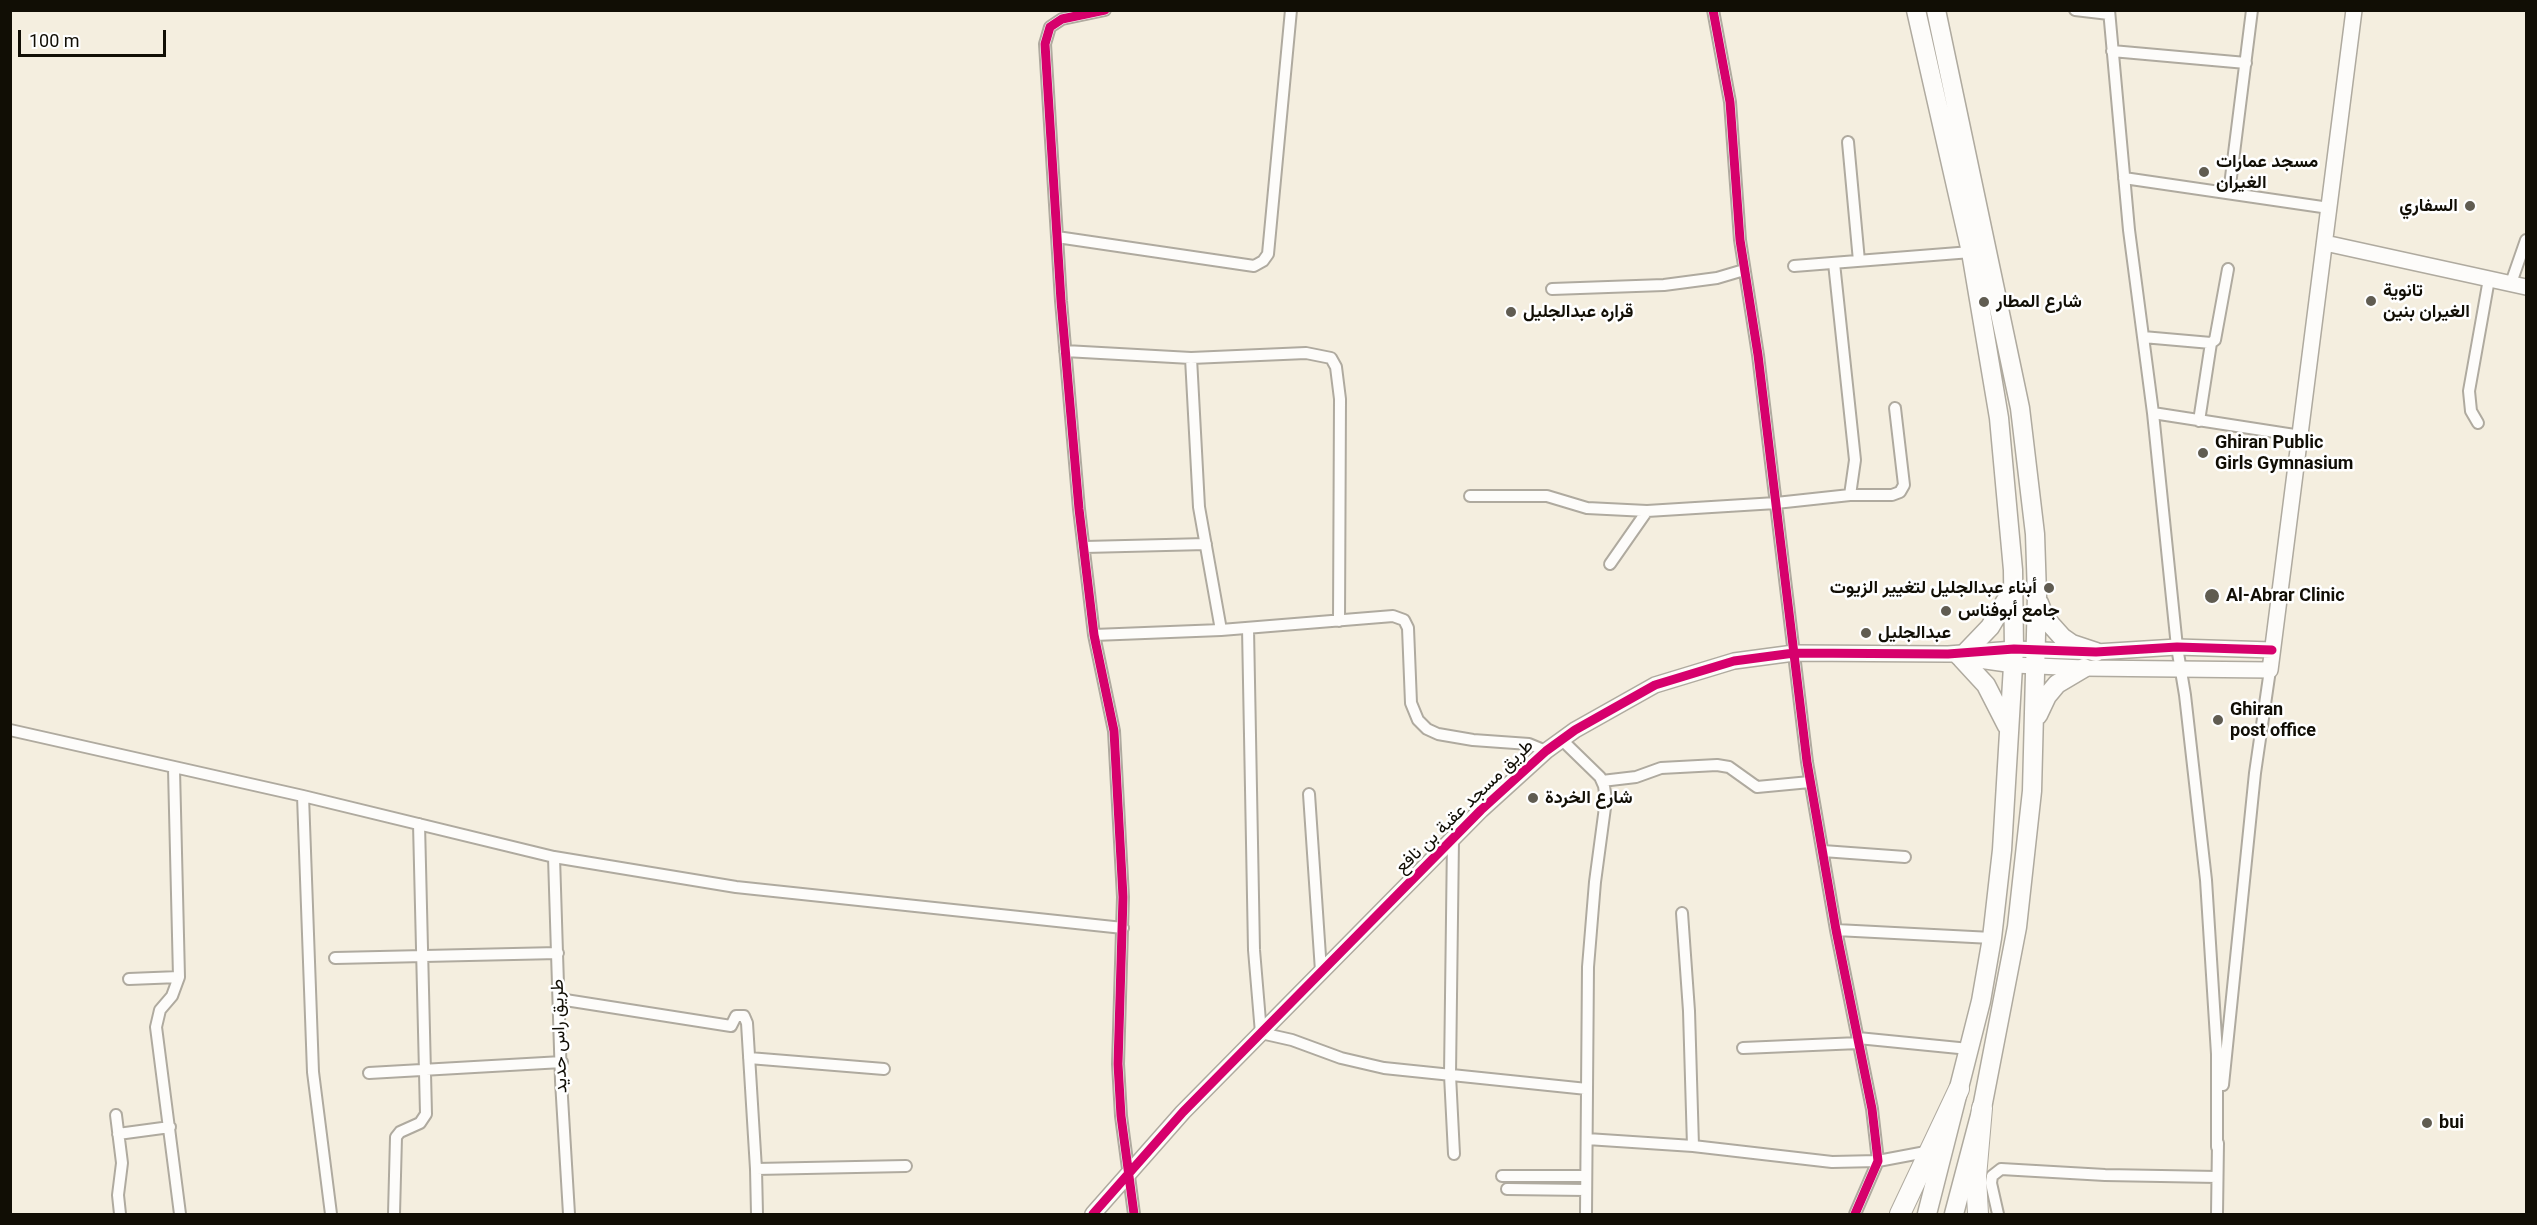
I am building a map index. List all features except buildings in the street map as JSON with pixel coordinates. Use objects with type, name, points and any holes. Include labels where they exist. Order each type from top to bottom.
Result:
[{"type":"highway","points":[[1900,1215],[1932,1151],[1959,1089]]},
{"type":"highway","points":[[1978,1215],[1976,1177],[1982,1108]]},
{"type":"main road","points":[[1916,10],[1971,252],[2001,428],[2007,480],[2014,657],[2002,850],[1992,938],[1969,1049],[1927,1215]]},
{"type":"main road","points":[[1936,10],[2020,408],[2035,534],[2037,595],[2032,791],[2018,927],[1982,1108],[1954,1215]]},
{"type":"main road","points":[[2008,728],[1990,690],[1959,654],[1990,627],[2012,588]]},
{"type":"main road","points":[[2037,595],[2045,618],[2061,638],[2072,645],[2096,652]]},
{"type":"main road","points":[[2035,726],[2047,696],[2069,675],[2084,668]]},
{"type":"street","points":[[1105,10],[1062,19],[1050,27],[1045,44],[1065,351],[1079,509],[1094,635],[1114,731],[1122,846],[1123,928],[1118,1064],[1121,1116],[1130,1170],[1134,1215]]},
{"type":"street","points":[[1057,237],[1254,266],[1263,261],[1268,254],[1291,10]]},
{"type":"street","points":[[1713,10],[1731,112],[1744,270],[1758,355],[1810,783],[1836,930],[1872,1109],[1878,1161],[1855,1215]]},
{"type":"street","points":[[2075,10],[2109,12],[2124,178],[2206,880],[2217,1053],[2217,1215]]},
{"type":"street","points":[[2229,193],[2252,10]]},
{"type":"street","points":[[2217,1147],[2255,773],[2301,436],[2354,10]]},
{"type":"street","points":[[2112,51],[2246,63]]},
{"type":"street","points":[[1848,142],[1859,261]]},
{"type":"street","points":[[2124,178],[2329,208]]},
{"type":"street","points":[[2511,283],[2526,240]]},
{"type":"street","points":[[2325,243],[2526,287]]},
{"type":"street","points":[[1794,266],[1971,252]]},
{"type":"street","points":[[1834,263],[1855,460],[1850,495]]},
{"type":"street","points":[[2199,420],[2211,343],[2217,335],[2228,269]]},
{"type":"street","points":[[1552,290],[1664,285],[1717,278],[1744,270]]},
{"type":"street","points":[[2478,423],[2471,411],[2469,391],[2489,279]]},
{"type":"street","points":[[2143,337],[2211,343]]},
{"type":"street","points":[[1065,351],[1191,358],[1306,353],[1331,358],[1336,367],[1340,399],[1340,621]]},
{"type":"street","points":[[1191,358],[1199,507],[1221,630]]},
{"type":"street","points":[[1470,496],[1547,496],[1587,508],[1647,511],[1776,503],[1850,495],[1892,495],[1903,488],[1895,408]]},
{"type":"street","points":[[2153,413],[2301,436]]},
{"type":"street","points":[[1610,564],[1647,511]]},
{"type":"street","points":[[1085,547],[1206,544]]},
{"type":"street","points":[[1094,635],[1221,630],[1393,616],[1404,620],[1408,628],[1411,704],[1418,720],[1427,729],[1438,734],[1473,740],[1529,744],[1546,751]]},
{"type":"street","points":[[1248,628],[1254,950],[1261,1033],[1384,1068],[1587,1089]]},
{"type":"street","points":[[2036,658],[2177,647],[2272,650]]},
{"type":"street","name":"طريق مسجد عقبة بن نافع","points":[[1093,1215],[1130,1170],[1261,1033],[1453,839],[1546,751],[1599,715],[1655,685],[1726,663],[1794,653],[1959,654],[2036,658]]},
{"type":"street","points":[[2036,658],[2084,668],[2270,670]]},
{"type":"street","points":[[10,730],[174,769],[303,796],[554,857],[736,887],[1123,928]]},
{"type":"street","points":[[1562,740],[1592,766],[1602,781],[1606,800],[1595,882],[1588,967],[1586,1215]]},
{"type":"street","points":[[1602,781],[1636,777],[1661,768],[1717,765],[1729,767],[1757,787],[1810,783]]},
{"type":"street","points":[[174,769],[179,977],[172,996],[160,1010],[156,1027],[180,1215]]},
{"type":"street","points":[[1309,794],[1321,971]]},
{"type":"street","points":[[303,796],[313,1072],[331,1215]]},
{"type":"street","points":[[394,1215],[396,1137],[400,1132],[420,1123],[426,1114],[423,1069],[419,824]]},
{"type":"street","points":[[1453,839],[1450,1075],[1454,1154]]},
{"type":"street","points":[[1823,851],[1905,857]]},
{"type":"street","name":"طريق راس حديد","points":[[554,857],[569,1215]]},
{"type":"street","points":[[1682,914],[1689,1011],[1693,1146]]},
{"type":"street","points":[[1836,930],[1992,938]]},
{"type":"street","points":[[335,958],[421,954],[558,953]]},
{"type":"street","points":[[129,979],[179,977]]},
{"type":"street","points":[[559,999],[731,1026],[740,1014],[747,1023],[757,1215]]},
{"type":"street","points":[[1743,1048],[1859,1040],[1969,1049]]},
{"type":"street","points":[[749,1058],[884,1069]]},
{"type":"street","points":[[369,1073],[562,1062]]},
{"type":"street","points":[[116,1115],[122,1163],[118,1195],[120,1215]]},
{"type":"street","points":[[118,1134],[170,1127]]},
{"type":"street","points":[[1587,1139],[1693,1146],[1832,1162],[1878,1161],[1932,1151]]},
{"type":"street","points":[[756,1169],[906,1166]]},
{"type":"street","points":[[1998,1215],[1991,1183],[1992,1176],[2001,1169],[2105,1175],[2217,1177]]},
{"type":"street","points":[[1502,1176],[1586,1176]]},
{"type":"street","points":[[1507,1189],[1586,1190]]},
{"type":"cycle path","points":[[1105,10],[1062,19],[1050,27],[1045,44],[1061,301],[1079,509],[1094,635],[1114,731],[1123,897],[1118,1064],[1121,1116],[1134,1214]]},
{"type":"cycle path","points":[[1713,10],[1730,102],[1740,240],[1758,355],[1807,762],[1836,930],[1872,1109],[1878,1161],[1855,1214]]},
{"type":"cycle path","points":[[1093,1214],[1183,1112],[1481,810],[1546,751],[1575,730],[1655,685],[1734,661],[1794,653],[1948,654],[2014,649],[2096,652],[2177,647],[2272,650]]},
{"type":"place","name":"مسجد عمارات الغيران","points":[[2204,172]]},
{"type":"place","name":"السفاري","points":[[2470,206]]},
{"type":"place","name":"تانوية الغيران بنين","points":[[2371,301]]},
{"type":"place","name":"شارع المطار","points":[[1984,302]]},
{"type":"place","name":"قراره عبدالجليل","points":[[1511,312]]},
{"type":"place","name":"Ghiran Public Girls Gymnasium","points":[[2203,453]]},
{"type":"place","name":"أبناء عبدالجليل لتغيير الزيوت","points":[[2049,588]]},
{"type":"place","name":"Al-Abrar Clinic","points":[[2212,596]]},
{"type":"place","name":"جامع أبوفناس","points":[[1946,611]]},
{"type":"place","name":"عبدالجليل","points":[[1866,633]]},
{"type":"place","name":"Ghiran post office","points":[[2218,720]]},
{"type":"place","name":"شارع الخردة","points":[[1533,798]]},
{"type":"place","name":"bui","points":[[2427,1123]]}]
